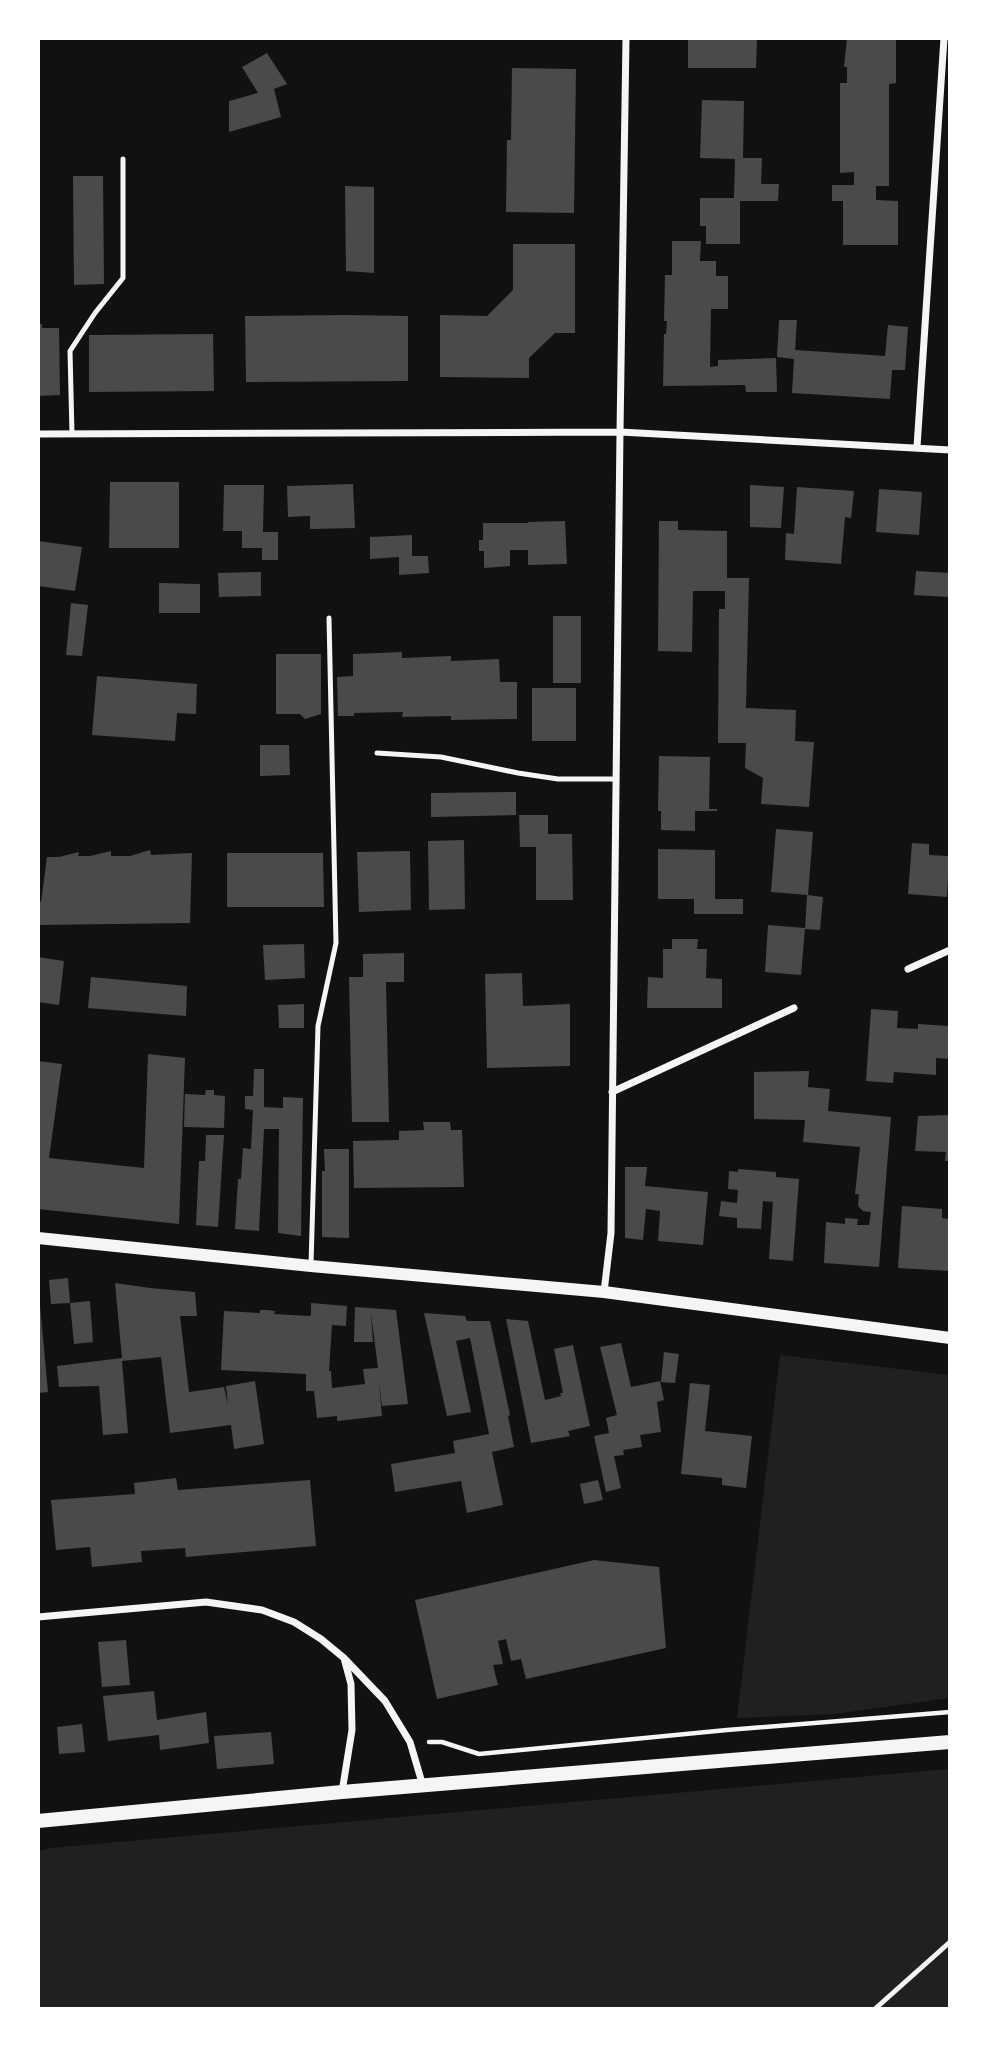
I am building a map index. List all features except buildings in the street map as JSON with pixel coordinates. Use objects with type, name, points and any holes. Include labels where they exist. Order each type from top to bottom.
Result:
[{"type":"main road","points":[[38,1821],[342,1792],[950,1742]]},
{"type":"street","points":[[604,1292],[611,1233],[626,38]]},
{"type":"street","points":[[918,447],[944,38]]},
{"type":"street","points":[[38,435],[620,432],[950,450]]},
{"type":"street","points":[[908,969],[950,950]]},
{"type":"street","points":[[612,1092],[794,1008]]},
{"type":"street","points":[[38,1238],[604,1292],[950,1338]]},
{"type":"street","points":[[38,1617],[206,1602],[262,1610],[294,1622],[344,1658],[385,1701],[410,1742],[423,1786]]},
{"type":"street","points":[[342,1792],[352,1730],[351,1684],[344,1658]]},
{"type":"lane","points":[[72,434],[70,351],[123,278],[123,159]]},
{"type":"lane","points":[[311,1266],[318,1026],[336,943],[328,618]]},
{"type":"lane","points":[[377,752],[441,757],[558,779],[616,779]]},
{"type":"lane","points":[[876,2008],[950,1942]]},
{"type":"path","points":[[410,1742],[442,1742],[479,1754],[741,1728],[950,1712]]},
{"type":"shaded area","points":[[780,1355],[949,1375],[949,1698],[835,1714],[737,1718]]},
{"type":"shaded area","points":[[949,1769],[949,2008],[39,2008],[39,1851],[50,1848]]}]
